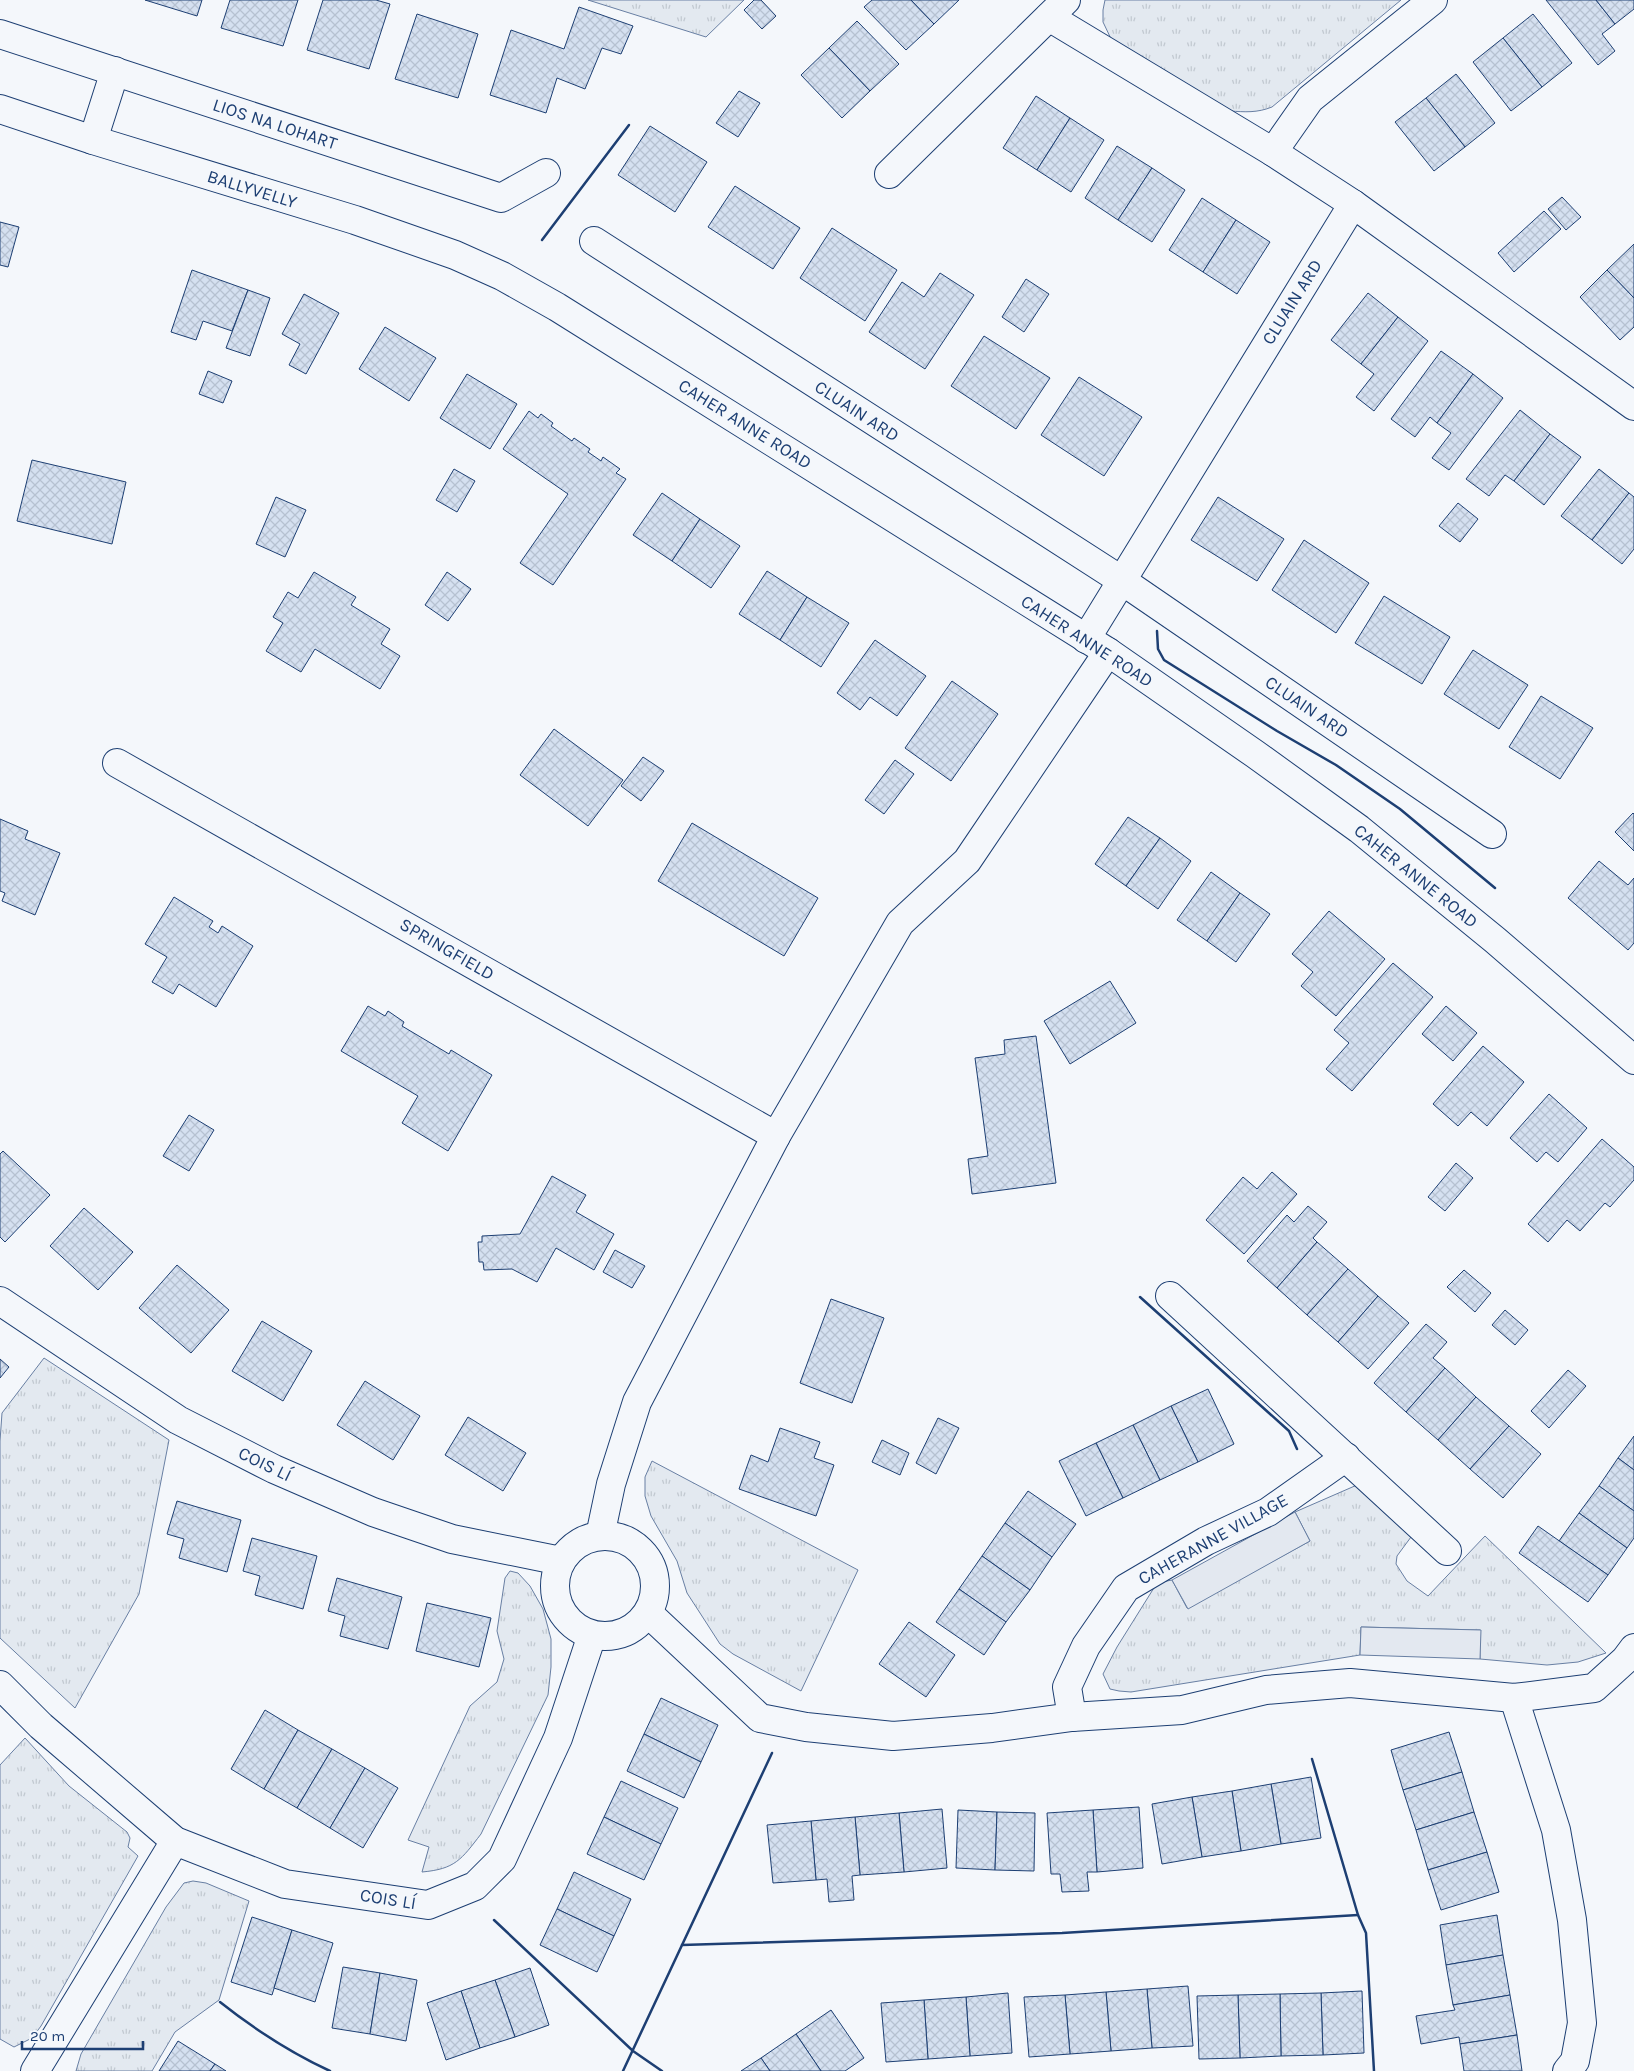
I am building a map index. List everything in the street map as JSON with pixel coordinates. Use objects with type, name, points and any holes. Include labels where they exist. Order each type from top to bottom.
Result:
[{"type":"street","points":[[1273,152],[1310,100],[1433,0]]},
{"type":"street","points":[[889,174],[1058,8],[1353,204],[1634,406]]},
{"type":"street","name":"LIOS NA LOHART","points":[[0,34],[501,198],[546,173]]},
{"type":"street","points":[[93,140],[115,71]]},
{"type":"street","name":"BALLYVELLY","points":[[0,109],[93,140],[355,220],[455,255],[502,276]]},
{"type":"street","name":"CLUAIN ARD","points":[[600,1536],[611,1484],[638,1402],[776,1136],[900,923],[967,861],[1097,645],[1122,580],[1353,204]]},
{"type":"street","name":"CLUAIN ARD","points":[[594,241],[1122,580],[1492,834]]},
{"type":"street","name":"CAHER ANNE ROAD","points":[[502,276],[557,307],[1097,645],[1359,828],[1495,940],[1634,1060]]},
{"type":"street","name":"SPRINGFIELD","points":[[117,763],[776,1136]]},
{"type":"street","points":[[1170,1296],[1448,1551]]},
{"type":"street","name":"COIS LÍ","points":[[0,1301],[178,1420],[274,1469],[373,1512],[452,1539],[560,1561]]},
{"type":"street","name":"CAHERANNE VILLAGE","points":[[1072,1717],[1068,1687],[1086,1646],[1126,1588],[1206,1541],[1268,1512],[1346,1457]]},
{"type":"street","points":[[600,1536],[618,1537],[635,1546],[649,1563],[654,1581],[654,1599],[648,1612],[631,1629],[613,1636],[592,1635],[583,1632],[567,1620],[556,1600],[555,1578],[560,1561],[569,1550],[585,1539],[600,1536]]},
{"type":"street","points":[[648,1612],[760,1718],[806,1727],[893,1736],[992,1728],[1072,1717],[1182,1710],[1266,1690],[1350,1683],[1514,1698],[1594,1688],[1625,1660],[1634,1648]]},
{"type":"street","name":"COIS LÍ","points":[[0,1686],[41,1726],[175,1841],[285,1884],[428,1905],[475,1886],[502,1859],[558,1738],[592,1635]]},
{"type":"street","points":[[1514,1698],[1556,1830],[1572,1920],[1582,2024],[1575,2061],[1567,2071]]},
{"type":"street","points":[[35,2071],[175,1841]]},
{"type":"green space","points":[[588,0],[744,0],[706,37]]},
{"type":"green space","points":[[1105,0],[1401,0],[1272,107],[1246,112],[1230,111],[1113,43],[1103,22]]},
{"type":"green space","points":[[44,1358],[169,1440],[139,1594],[75,1708],[0,1638],[0,1441],[2,1413]]},
{"type":"green space","points":[[652,1461],[858,1570],[801,1691],[733,1654],[720,1644],[687,1593],[677,1561],[651,1516],[645,1496],[645,1477]]},
{"type":"green space","points":[[1357,1485],[1393,1512],[1411,1537],[1397,1556],[1396,1564],[1407,1581],[1428,1596],[1485,1536],[1606,1653],[1578,1662],[1547,1665],[1480,1659],[1480,1630],[1361,1627],[1360,1655],[1131,1692],[1110,1689],[1103,1674],[1117,1647],[1157,1583],[1172,1580],[1187,1608],[1310,1541],[1295,1512]]},
{"type":"green space","points":[[510,1571],[518,1573],[530,1586],[543,1609],[551,1639],[548,1695],[481,1834],[462,1857],[450,1866],[422,1872],[429,1847],[408,1840],[470,1706],[497,1682],[504,1659],[497,1631],[505,1578]]},
{"type":"green space","points":[[25,1738],[69,1786],[127,1832],[130,1838],[128,1847],[138,1856],[41,2026],[32,2038],[14,2047],[0,2039],[0,1765]]},
{"type":"green space","points":[[193,1881],[206,1883],[249,1901],[219,2000],[175,2032],[152,2071],[76,2071],[81,2054],[166,1907],[184,1883]]},
{"type":"shaded area","points":[[1295,1512],[1310,1541],[1188,1609],[1172,1580]]},
{"type":"shaded area","points":[[1361,1627],[1481,1630],[1480,1659],[1360,1655]]},
{"type":"building","points":[[145,0],[202,0],[197,16]]},
{"type":"building","points":[[230,0],[298,0],[283,46],[221,28]]},
{"type":"building","points":[[323,0],[376,0],[390,4],[369,69],[307,50]]},
{"type":"building","points":[[754,0],[761,0],[776,16],[762,29],[744,10]]},
{"type":"building","points":[[872,0],[911,0],[934,24],[906,50],[864,7]]},
{"type":"building","points":[[911,0],[959,0],[934,24]]},
{"type":"building","points":[[1546,0],[1596,0],[1615,24],[1602,34],[1615,51],[1598,65]]},
{"type":"building","points":[[1596,0],[1634,0],[1634,9],[1615,24]]},
{"type":"building","points":[[579,7],[633,26],[621,54],[602,48],[585,89],[557,78],[546,113],[490,95],[511,30],[564,49]]},
{"type":"building","points":[[417,14],[478,34],[458,98],[395,79]]},
{"type":"building","points":[[1533,14],[1572,63],[1542,87],[1503,38]]},
{"type":"building","points":[[857,21],[899,64],[870,91],[829,48]]},
{"type":"building","points":[[1503,38],[1542,87],[1511,111],[1473,62]]},
{"type":"building","points":[[829,48],[870,91],[842,118],[801,75]]},
{"type":"building","points":[[1456,74],[1495,123],[1465,147],[1426,98]]},
{"type":"building","points":[[739,91],[760,103],[738,137],[716,123]]},
{"type":"building","points":[[1036,96],[1070,118],[1037,170],[1003,148]]},
{"type":"building","points":[[1426,98],[1465,147],[1434,171],[1395,122]]},
{"type":"building","points":[[1070,118],[1104,140],[1071,192],[1037,170]]},
{"type":"building","points":[[650,126],[707,162],[675,212],[618,175]]},
{"type":"building","points":[[1117,146],[1152,168],[1118,220],[1085,198]]},
{"type":"building","points":[[1152,168],[1185,190],[1152,242],[1118,220]]},
{"type":"building","points":[[735,186],[800,228],[773,269],[708,227]]},
{"type":"building","points":[[1562,197],[1581,217],[1566,230],[1548,209]]},
{"type":"building","points":[[1202,198],[1236,220],[1203,272],[1169,250]]},
{"type":"building","points":[[1544,211],[1561,229],[1514,272],[1498,253]]},
{"type":"building","points":[[1236,220],[1270,242],[1237,294],[1203,272]]},
{"type":"building","points":[[0,222],[19,227],[8,267],[0,265]]},
{"type":"building","points":[[832,228],[897,270],[865,321],[800,278]]},
{"type":"building","points":[[1634,244],[1634,298],[1607,270]]},
{"type":"building","points":[[192,270],[248,290],[232,331],[203,321],[196,340],[171,332]]},
{"type":"building","points":[[1607,270],[1634,298],[1634,327],[1620,340],[1580,297]]},
{"type":"building","points":[[940,273],[974,295],[925,369],[869,332],[902,282],[924,297]]},
{"type":"building","points":[[1026,279],[1049,294],[1024,332],[1002,317]]},
{"type":"building","points":[[248,290],[270,298],[250,356],[226,348]]},
{"type":"building","points":[[1368,293],[1398,317],[1361,364],[1331,340]]},
{"type":"building","points":[[304,294],[339,313],[306,374],[289,365],[300,344],[282,334]]},
{"type":"building","points":[[1398,317],[1428,341],[1374,411],[1356,397],[1374,374],[1361,364]]},
{"type":"building","points":[[385,327],[436,358],[409,401],[359,369]]},
{"type":"building","points":[[984,336],[1050,378],[1016,429],[951,386]]},
{"type":"building","points":[[1441,351],[1473,374],[1437,423],[1430,417],[1415,437],[1391,419]]},
{"type":"building","points":[[208,371],[232,381],[223,403],[199,394]]},
{"type":"building","points":[[467,374],[517,404],[490,449],[440,418]]},
{"type":"building","points":[[1473,374],[1503,398],[1449,470],[1432,458],[1451,433],[1437,423]]},
{"type":"building","points":[[1079,377],[1142,417],[1104,476],[1041,435]]},
{"type":"building","points":[[1520,410],[1550,434],[1514,481],[1505,475],[1489,496],[1466,479]]},
{"type":"building","points":[[529,411],[538,418],[541,414],[553,423],[551,426],[572,441],[574,438],[590,449],[588,452],[601,461],[603,457],[620,469],[616,473],[626,479],[553,585],[520,563],[568,494],[503,449]]},
{"type":"building","points":[[1550,434],[1581,457],[1544,505],[1514,481]]},
{"type":"building","points":[[32,460],[126,482],[112,544],[17,521]]},
{"type":"building","points":[[454,469],[475,481],[457,512],[436,500]]},
{"type":"building","points":[[1599,469],[1629,493],[1592,540],[1561,516]]},
{"type":"building","points":[[662,493],[700,519],[672,561],[633,535]]},
{"type":"building","points":[[1629,493],[1634,497],[1634,549],[1622,564],[1592,540]]},
{"type":"building","points":[[276,497],[306,510],[285,557],[256,544]]},
{"type":"building","points":[[1218,497],[1284,539],[1257,581],[1191,540]]},
{"type":"building","points":[[1458,503],[1478,519],[1460,542],[1439,526]]},
{"type":"building","points":[[700,519],[740,546],[711,588],[672,561]]},
{"type":"building","points":[[1304,540],[1369,583],[1336,633],[1272,590]]},
{"type":"building","points":[[767,571],[807,597],[780,640],[739,614]]},
{"type":"building","points":[[314,572],[356,597],[351,605],[390,629],[381,644],[400,656],[380,689],[315,649],[301,672],[266,651],[283,623],[273,617],[288,592],[298,598]]},
{"type":"building","points":[[447,572],[471,589],[448,621],[425,605]]},
{"type":"building","points":[[1384,596],[1450,637],[1422,684],[1355,643]]},
{"type":"building","points":[[807,597],[849,623],[821,667],[780,640]]},
{"type":"building","points":[[875,640],[926,676],[897,716],[870,697],[860,710],[837,693]]},
{"type":"building","points":[[1473,650],[1528,685],[1499,729],[1444,694]]},
{"type":"building","points":[[952,681],[998,714],[951,781],[905,748]]},
{"type":"building","points":[[1541,696],[1593,728],[1560,779],[1509,747]]},
{"type":"building","points":[[554,729],[623,780],[588,826],[520,775]]},
{"type":"building","points":[[643,757],[664,771],[641,801],[621,786]]},
{"type":"building","points":[[895,760],[914,774],[884,814],[865,800]]},
{"type":"building","points":[[1634,814],[1634,851],[1615,832]]},
{"type":"building","points":[[1128,817],[1160,838],[1126,886],[1095,864]]},
{"type":"building","points":[[0,819],[28,831],[25,839],[60,853],[35,915],[2,901],[5,893],[0,891]]},
{"type":"building","points":[[692,823],[818,898],[784,956],[658,881]]},
{"type":"building","points":[[1160,838],[1191,861],[1158,909],[1126,886]]},
{"type":"building","points":[[1599,861],[1628,885],[1634,878],[1634,943],[1628,950],[1568,898]]},
{"type":"building","points":[[1211,872],[1240,893],[1207,941],[1177,920]]},
{"type":"building","points":[[1240,893],[1270,914],[1236,962],[1207,941]]},
{"type":"building","points":[[174,897],[213,921],[209,927],[218,933],[222,926],[253,946],[216,1007],[179,984],[173,994],[152,982],[167,957],[145,944]]},
{"type":"building","points":[[1329,911],[1385,959],[1336,1016],[1301,986],[1313,972],[1292,954]]},
{"type":"building","points":[[1393,963],[1433,997],[1352,1091],[1326,1069],[1349,1043],[1334,1030]]},
{"type":"building","points":[[1110,981],[1136,1023],[1070,1064],[1044,1021]]},
{"type":"building","points":[[368,1006],[385,1016],[388,1011],[404,1022],[402,1026],[449,1054],[451,1050],[492,1075],[448,1151],[402,1123],[418,1096],[341,1051]]},
{"type":"building","points":[[1446,1006],[1477,1033],[1453,1061],[1422,1034]]},
{"type":"building","points":[[1036,1036],[1056,1183],[972,1194],[968,1159],[988,1156],[975,1058],[1005,1054],[1004,1040]]},
{"type":"building","points":[[1483,1046],[1524,1082],[1487,1126],[1471,1112],[1458,1126],[1433,1104]]},
{"type":"building","points":[[1549,1094],[1587,1128],[1558,1162],[1546,1152],[1537,1162],[1510,1138]]},
{"type":"building","points":[[189,1115],[214,1130],[189,1171],[163,1156]]},
{"type":"building","points":[[1602,1139],[1634,1167],[1634,1180],[1610,1207],[1605,1203],[1580,1231],[1567,1220],[1548,1242],[1528,1224]]},
{"type":"building","points":[[3,1151],[50,1195],[5,1242],[0,1237],[0,1154]]},
{"type":"building","points":[[1456,1163],[1473,1178],[1445,1211],[1428,1197]]},
{"type":"building","points":[[1272,1172],[1297,1194],[1244,1254],[1206,1220],[1243,1177],[1257,1189]]},
{"type":"building","points":[[552,1176],[586,1195],[576,1212],[614,1234],[594,1270],[556,1248],[537,1282],[512,1269],[484,1270],[483,1262],[479,1262],[478,1242],[482,1242],[482,1236],[520,1234]]},
{"type":"building","points":[[1308,1206],[1327,1222],[1313,1238],[1317,1242],[1277,1288],[1247,1261],[1287,1215],[1294,1222]]},
{"type":"building","points":[[84,1208],[133,1252],[98,1290],[50,1246]]},
{"type":"building","points":[[1317,1242],[1348,1269],[1307,1315],[1277,1288]]},
{"type":"building","points":[[615,1250],[645,1266],[632,1288],[603,1272]]},
{"type":"building","points":[[177,1265],[229,1310],[191,1353],[139,1308]]},
{"type":"building","points":[[1348,1269],[1378,1296],[1338,1342],[1307,1315]]},
{"type":"building","points":[[1464,1270],[1491,1293],[1475,1312],[1447,1287]]},
{"type":"building","points":[[1378,1296],[1409,1323],[1368,1369],[1338,1342]]},
{"type":"building","points":[[831,1299],[884,1318],[852,1403],[800,1383]]},
{"type":"building","points":[[1505,1310],[1528,1330],[1515,1345],[1492,1325]]},
{"type":"building","points":[[262,1321],[312,1351],[283,1401],[232,1371]]},
{"type":"building","points":[[1426,1324],[1447,1342],[1433,1358],[1445,1368],[1406,1412],[1374,1383]]},
{"type":"building","points":[[0,1359],[9,1367],[0,1378]]},
{"type":"building","points":[[1445,1368],[1476,1397],[1438,1440],[1406,1412]]},
{"type":"building","points":[[1568,1370],[1586,1386],[1549,1428],[1531,1411]]},
{"type":"building","points":[[365,1381],[420,1416],[393,1460],[337,1425]]},
{"type":"building","points":[[1208,1389],[1234,1444],[1198,1462],[1171,1406]]},
{"type":"building","points":[[1476,1397],[1509,1426],[1470,1469],[1438,1440]]},
{"type":"building","points":[[1171,1406],[1198,1462],[1160,1480],[1133,1425]]},
{"type":"building","points":[[468,1417],[526,1453],[503,1491],[445,1455]]},
{"type":"building","points":[[938,1418],[959,1428],[936,1474],[916,1463]]},
{"type":"building","points":[[1133,1425],[1160,1480],[1123,1498],[1096,1443]]},
{"type":"building","points":[[1509,1426],[1541,1454],[1503,1498],[1470,1469]]},
{"type":"building","points":[[780,1428],[820,1442],[814,1458],[834,1465],[816,1516],[739,1489],[751,1455],[768,1462]]},
{"type":"building","points":[[1634,1436],[1634,1470],[1618,1458]]},
{"type":"building","points":[[882,1440],[909,1453],[900,1475],[872,1462]]},
{"type":"building","points":[[1096,1443],[1123,1498],[1086,1516],[1059,1461]]},
{"type":"building","points":[[1618,1458],[1634,1470],[1634,1511],[1599,1486]]},
{"type":"building","points":[[1599,1486],[1634,1511],[1634,1538],[1627,1548],[1579,1513]]},
{"type":"building","points":[[1028,1491],[1076,1524],[1052,1557],[1005,1523]]},
{"type":"building","points":[[177,1501],[241,1520],[227,1572],[179,1558],[184,1539],[167,1534]]},
{"type":"building","points":[[1579,1513],[1627,1548],[1608,1575],[1559,1541]]},
{"type":"building","points":[[1005,1523],[1052,1557],[1030,1590],[982,1556]]},
{"type":"building","points":[[1538,1526],[1608,1575],[1588,1602],[1519,1553]]},
{"type":"building","points":[[252,1538],[317,1556],[303,1609],[255,1595],[260,1576],[243,1571]]},
{"type":"building","points":[[982,1556],[1030,1590],[1006,1622],[959,1589]]},
{"type":"building","points":[[337,1578],[402,1597],[388,1649],[340,1636],[345,1616],[328,1611]]},
{"type":"building","points":[[959,1589],[1006,1622],[984,1655],[936,1622]]},
{"type":"building","points":[[427,1603],[491,1618],[479,1667],[416,1651]]},
{"type":"building","points":[[909,1622],[955,1655],[926,1697],[879,1664]]},
{"type":"building","points":[[661,1698],[718,1725],[701,1762],[644,1734]]},
{"type":"building","points":[[265,1710],[298,1730],[264,1789],[231,1769]]},
{"type":"building","points":[[298,1730],[332,1749],[297,1808],[264,1789]]},
{"type":"building","points":[[1449,1732],[1462,1772],[1403,1790],[1391,1750]]},
{"type":"building","points":[[644,1734],[701,1762],[684,1798],[627,1771]]},
{"type":"building","points":[[332,1749],[365,1768],[330,1828],[297,1808]]},
{"type":"building","points":[[365,1768],[398,1788],[363,1848],[330,1828]]},
{"type":"building","points":[[1462,1772],[1474,1812],[1416,1830],[1403,1790]]},
{"type":"building","points":[[1311,1777],[1321,1838],[1281,1844],[1271,1784]]},
{"type":"building","points":[[621,1781],[678,1808],[661,1844],[604,1817]]},
{"type":"building","points":[[1271,1784],[1281,1844],[1241,1851],[1232,1791]]},
{"type":"building","points":[[1232,1791],[1241,1851],[1202,1857],[1192,1797]]},
{"type":"building","points":[[1192,1797],[1202,1857],[1162,1864],[1152,1804]]},
{"type":"building","points":[[1139,1807],[1143,1868],[1097,1872],[1093,1810]]},
{"type":"building","points":[[942,1809],[947,1868],[904,1872],[899,1813]]},
{"type":"building","points":[[958,1810],[997,1812],[995,1870],[956,1868]]},
{"type":"building","points":[[1093,1810],[1097,1872],[1087,1872],[1089,1891],[1062,1892],[1060,1874],[1051,1874],[1047,1813]]},
{"type":"building","points":[[997,1812],[1035,1813],[1034,1871],[995,1870]]},
{"type":"building","points":[[1474,1812],[1487,1852],[1428,1870],[1416,1830]]},
{"type":"building","points":[[899,1813],[904,1872],[860,1875],[855,1817]]},
{"type":"building","points":[[604,1817],[661,1844],[644,1880],[587,1854]]},
{"type":"building","points":[[855,1817],[860,1875],[852,1876],[854,1900],[829,1902],[827,1879],[816,1880],[811,1821]]},
{"type":"building","points":[[811,1821],[816,1880],[773,1883],[767,1825]]},
{"type":"building","points":[[1487,1852],[1499,1892],[1441,1910],[1428,1870]]},
{"type":"building","points":[[574,1872],[631,1899],[614,1936],[557,1909]]},
{"type":"building","points":[[557,1909],[614,1936],[597,1972],[540,1945]]},
{"type":"building","points":[[1497,1915],[1503,1955],[1446,1965],[1440,1925]]},
{"type":"building","points":[[252,1917],[292,1930],[272,1995],[231,1982]]},
{"type":"building","points":[[292,1930],[333,1943],[315,2002],[274,1988]]},
{"type":"building","points":[[1503,1955],[1510,1995],[1453,2005],[1446,1965]]},
{"type":"building","points":[[343,1967],[380,1973],[370,2034],[332,2028]]},
{"type":"building","points":[[530,1968],[549,2025],[515,2037],[495,1980]]},
{"type":"building","points":[[380,1973],[417,1980],[406,2041],[370,2034]]},
{"type":"building","points":[[495,1980],[515,2037],[480,2048],[461,1991]]},
{"type":"building","points":[[1188,1986],[1193,2046],[1152,2048],[1147,1989]]},
{"type":"building","points":[[1147,1989],[1152,2048],[1111,2051],[1106,1992]]},
{"type":"building","points":[[461,1991],[480,2048],[446,2060],[427,2003]]},
{"type":"building","points":[[1362,1991],[1364,2053],[1323,2055],[1321,1993]]},
{"type":"building","points":[[1106,1992],[1111,2051],[1070,2054],[1065,1995]]},
{"type":"building","points":[[1008,1993],[1012,2053],[970,2056],[966,1997]]},
{"type":"building","points":[[1321,1993],[1323,2055],[1281,2056],[1280,1994]]},
{"type":"building","points":[[1280,1994],[1281,2056],[1240,2058],[1238,1995]]},
{"type":"building","points":[[1065,1995],[1070,2054],[1029,2057],[1024,1997]]},
{"type":"building","points":[[1238,1995],[1240,2058],[1199,2059],[1197,1996]]},
{"type":"building","points":[[1510,1995],[1517,2035],[1460,2044],[1459,2037],[1421,2044],[1416,2016],[1455,2010],[1453,2005]]},
{"type":"building","points":[[966,1997],[970,2056],[928,2059],[924,2000]]},
{"type":"building","points":[[924,2000],[928,2059],[886,2062],[881,2003]]},
{"type":"building","points":[[831,2010],[864,2058],[845,2071],[821,2071],[796,2034]]},
{"type":"building","points":[[796,2034],[821,2071],[770,2071],[761,2058]]},
{"type":"building","points":[[1517,2035],[1522,2071],[1464,2071],[1460,2044]]},
{"type":"building","points":[[178,2041],[215,2064],[210,2071],[159,2071]]},
{"type":"building","points":[[761,2058],[770,2071],[741,2071]]},
{"type":"building","points":[[215,2064],[226,2071],[210,2071]]},
{"type":"wall","points":[[542,240],[629,125]]},
{"type":"wall","points":[[1157,631],[1158,649],[1164,660],[1277,731],[1336,765],[1400,809],[1495,888]]},
{"type":"wall","points":[[1140,1297],[1289,1431],[1297,1449]]},
{"type":"wall","points":[[623,2071],[772,1753]]},
{"type":"wall","points":[[1312,1759],[1358,1915],[1366,1933],[1374,2071]]},
{"type":"wall","points":[[682,1945],[1062,1933],[1358,1915]]},
{"type":"wall","points":[[494,1920],[633,2051],[662,2071]]},
{"type":"wall","points":[[220,2002],[272,2040],[330,2071]]}]
